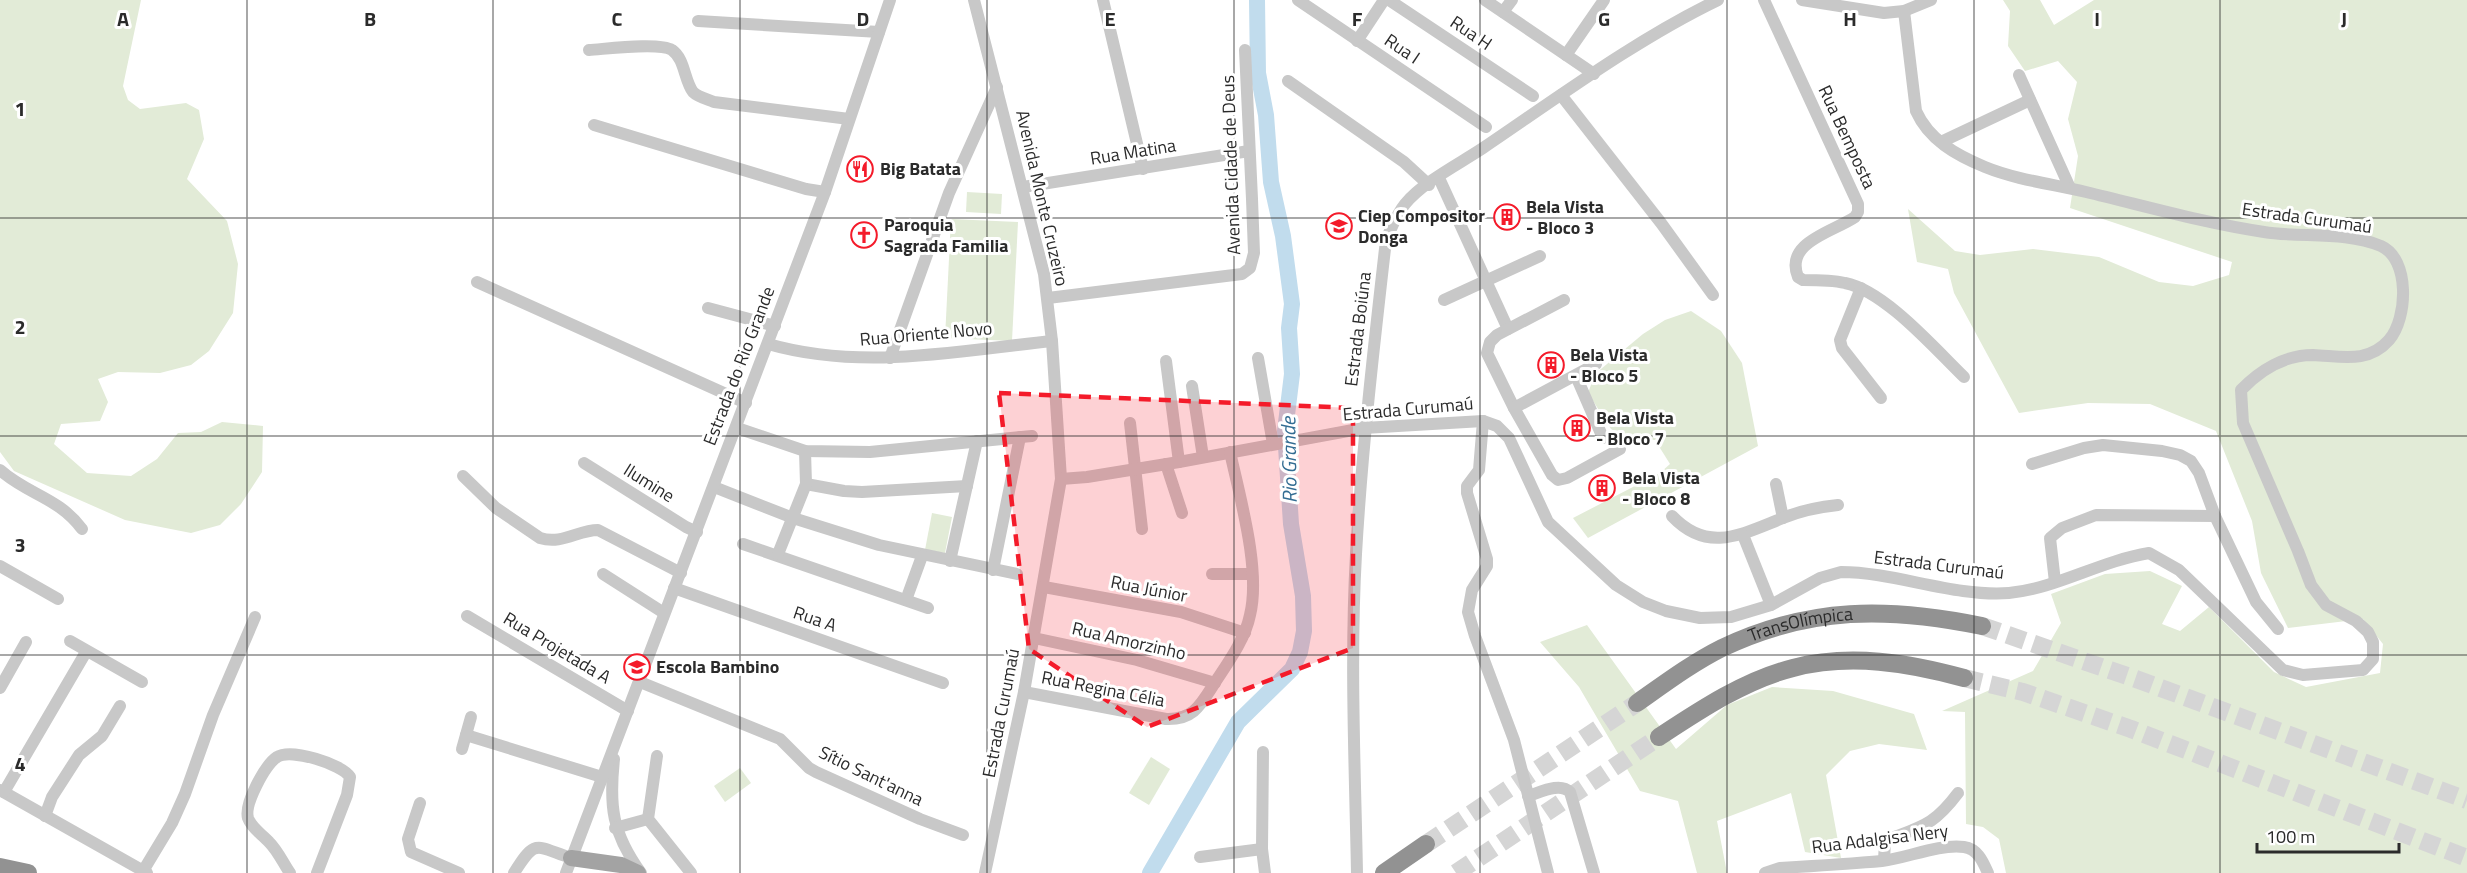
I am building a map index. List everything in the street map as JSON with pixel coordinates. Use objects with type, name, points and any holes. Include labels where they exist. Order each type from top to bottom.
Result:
[{"type":"highway","name":"TransOlímpica","points":[[1637,703],[1686,669],[1722,648],[1800,621],[1852,612],[1894,613],[1928,616],[1982,626]]},
{"type":"highway","name":"TransOlímpica","points":[[1659,737],[1728,696],[1760,680],[1793,668],[1837,661],[1879,661],[1912,664],[1964,678]]},
{"type":"highway","points":[[1384,873],[1426,843]]},
{"type":"highway","points":[[0,867],[28,873]]},
{"type":"main road","name":"Estrada do Rio Grande","points":[[572,868],[603,868],[640,873]]},
{"type":"street","name":"Estrada do Rio Grande","points":[[572,868],[602,777],[737,428],[825,192],[890,0]]},
{"type":"street","name":"Avenida Monte Cruzeiro","points":[[974,0],[1040,253],[1048,298],[1052,341],[1061,479]]},
{"type":"street","points":[[1102,0],[1143,169]]},
{"type":"street","name":"Rua I","points":[[1298,0],[1486,127]]},
{"type":"street","points":[[1357,41],[1387,0]]},
{"type":"street","name":"Rua H","points":[[1387,0],[1533,96]]},
{"type":"street","points":[[1485,0],[1594,74]]},
{"type":"street","points":[[1503,12],[1512,0]]},
{"type":"street","points":[[1566,55],[1604,0]]},
{"type":"street","points":[[1692,0],[1702,8]]},
{"type":"street","name":"Estrada Boiúna","points":[[1354,873],[1356,556],[1364,428],[1386,240],[1395,219],[1406,203],[1434,181],[1561,95],[1718,0]]},
{"type":"street","name":"Rua Bemposta","points":[[1764,0],[1858,204],[1855,217],[1817,237],[1799,251],[1794,259],[1798,277],[1803,280],[1845,282],[1860,288],[1897,313],[1964,377]]},
{"type":"street","points":[[1802,0],[1867,5],[1884,13],[1904,11],[1931,0]]},
{"type":"street","name":"Estrada Curumaú","points":[[985,873],[1024,692],[1061,479],[1173,463],[1364,428],[1483,421],[1497,426],[1509,438],[1548,522],[1616,585],[1643,602],[1666,611],[1700,618],[1731,617],[1771,605],[1821,578],[1841,572],[1854,572],[1924,585],[2006,593],[2031,590],[2109,562],[2149,554],[2179,570],[2283,670],[2303,675],[2341,673],[2363,670],[2370,665],[2374,651],[2368,632],[2356,621],[2326,605],[2311,585],[2243,423],[2241,390],[2253,378],[2275,363],[2311,355],[2341,358],[2366,356],[2390,339],[2401,313],[2403,293],[2397,259],[2383,247],[2357,240],[2265,232],[2206,221],[2070,188],[2029,181],[1984,166],[1941,142],[1923,126],[1916,111],[1904,11]]},
{"type":"street","points":[[699,21],[879,32]]},
{"type":"street","points":[[589,50],[631,46],[671,49],[678,55],[693,92],[701,97],[714,102],[849,119]]},
{"type":"street","name":"Avenida Cidade de Deus","points":[[1048,298],[1242,274],[1250,268],[1254,253],[1245,50]]},
{"type":"street","points":[[2019,75],[2070,188]]},
{"type":"street","points":[[1288,81],[1434,181],[1508,329]]},
{"type":"street","points":[[890,358],[949,194],[997,87]]},
{"type":"street","points":[[1561,95],[1661,223],[1713,295]]},
{"type":"street","points":[[1941,142],[2030,100]]},
{"type":"street","points":[[594,125],[806,189],[825,192]]},
{"type":"street","name":"Rua Matina","points":[[1023,187],[1249,151]]},
{"type":"street","points":[[1444,300],[1540,256]]},
{"type":"street","points":[[477,282],[746,403]]},
{"type":"street","points":[[1860,288],[1840,340],[1842,348],[1881,398]]},
{"type":"street","points":[[1564,300],[1508,329],[1490,342],[1487,353],[1514,408],[1552,475],[1558,480],[1567,478],[1620,449]]},
{"type":"street","points":[[708,308],[775,326]]},
{"type":"street","name":"Rua Oriente Novo","points":[[768,344],[819,355],[862,359],[1052,341]]},
{"type":"street","points":[[1258,358],[1276,443]]},
{"type":"street","points":[[1166,361],[1173,463],[1182,513]]},
{"type":"street","points":[[1514,408],[1596,364]]},
{"type":"street","points":[[1576,376],[1603,438]]},
{"type":"street","points":[[1192,386],[1203,457]]},
{"type":"street","points":[[1483,421],[1479,470],[1467,486],[1467,493],[1487,560],[1487,567],[1472,590],[1468,612],[1514,740],[1548,873]]},
{"type":"street","points":[[1130,423],[1142,529]]},
{"type":"street","points":[[737,428],[805,451],[870,452],[1026,437],[993,570]]},
{"type":"street","points":[[950,561],[977,441]]},
{"type":"street","points":[[2032,464],[2084,448],[2103,445],[2125,446],[2180,455],[2191,461],[2199,473],[2215,516],[2256,602],[2278,629]]},
{"type":"street","points":[[778,554],[806,484],[805,451]]},
{"type":"street","points":[[1215,682],[1245,633],[1252,601],[1250,552],[1230,452]]},
{"type":"street","name":"Ilumine","points":[[584,464],[697,532]]},
{"type":"street","points":[[0,470],[21,485],[62,507],[82,529]]},
{"type":"street","points":[[462,476],[496,508],[540,538],[567,539],[588,530],[598,530],[681,573]]},
{"type":"street","points":[[1776,483],[1783,518]]},
{"type":"street","points":[[806,484],[862,492],[967,486]]},
{"type":"street","points":[[714,487],[793,518],[879,545],[922,556],[1017,574]]},
{"type":"street","points":[[1672,516],[1684,529],[1697,536],[1743,535],[1810,508],[1838,505]]},
{"type":"street","points":[[2055,582],[2050,538],[2062,528],[2096,515],[2215,516]]},
{"type":"street","points":[[1743,535],[1771,605]]},
{"type":"street","points":[[743,544],[778,554],[928,608]]},
{"type":"street","points":[[906,600],[922,556]]},
{"type":"street","points":[[0,566],[58,599]]},
{"type":"street","points":[[603,574],[664,613]]},
{"type":"street","points":[[1212,574],[1251,574]]},
{"type":"street","name":"Rua Júnior","points":[[1044,587],[1181,612],[1245,633]]},
{"type":"street","name":"Rua A","points":[[674,588],[944,683]]},
{"type":"street","name":"Rua Projetada A","points":[[467,616],[628,711]]},
{"type":"street","points":[[86,652],[2,791],[145,872],[185,794],[213,715],[255,617]]},
{"type":"street","name":"Rua Amorzinho","points":[[1034,638],[1137,660],[1215,682]]},
{"type":"street","points":[[70,641],[86,652],[142,681]]},
{"type":"street","points":[[0,688],[26,642]]},
{"type":"street","name":"Sítio Sant'anna","points":[[640,682],[780,739],[816,772],[920,819],[963,835]]},
{"type":"street","name":"Rua Regina Célia","points":[[1024,692],[1176,720],[1185,719],[1192,714],[1215,682]]},
{"type":"street","points":[[45,816],[52,797],[79,755],[102,736],[120,706]]},
{"type":"street","points":[[462,749],[471,717]]},
{"type":"street","points":[[466,735],[602,777]]},
{"type":"street","name":"Estrada do Rio Grande","points":[[616,742],[612,799],[615,828],[640,873]]},
{"type":"street","points":[[1263,752],[1262,849],[1265,873]]},
{"type":"street","points":[[290,873],[271,843],[252,825],[247,815],[249,803],[267,767],[277,757],[283,755],[308,757],[342,768],[350,777],[347,795],[317,873]]},
{"type":"street","points":[[657,756],[648,819],[691,873]]},
{"type":"street","points":[[1528,796],[1559,787],[1565,787],[1570,792],[1594,873]]},
{"type":"street","points":[[1884,860],[1887,840],[1930,823],[1943,813],[1958,793]]},
{"type":"street","points":[[420,803],[408,839],[411,852],[459,873]]},
{"type":"street","points":[[594,803],[615,828],[648,819]]},
{"type":"street","points":[[514,873],[528,851],[536,847],[543,847],[572,868]]},
{"type":"street","name":"Rua Adalgisa Nery","points":[[1765,873],[1780,868],[1884,860],[1965,847],[1975,851],[1982,859]]},
{"type":"street","points":[[1200,857],[1262,849]]},
{"type":"street","points":[[1975,873],[1982,859]]},
{"type":"street","points":[[1982,859],[1988,873]]},
{"type":"highlighted area","points":[[999,393],[1353,408],[1353,648],[1147,727],[1029,649]]},
{"type":"green space","points":[[0,0],[141,0],[123,86],[128,100],[140,109],[186,103],[199,110],[204,139],[187,179],[227,221],[238,264],[233,313],[209,351],[191,365],[160,373],[118,372],[98,379],[108,402],[100,421],[61,424],[54,444],[87,473],[131,476],[157,459],[178,433],[201,432],[222,422],[263,426],[262,472],[241,504],[220,525],[191,533],[125,520],[14,471],[0,452]]},
{"type":"green space","points":[[2003,0],[2040,0],[2054,25],[2094,0],[2467,0],[2467,873],[2006,873],[1999,839],[1983,827],[1966,824],[1965,712],[1942,711],[2033,671],[2061,623],[2051,594],[2105,574],[2150,571],[2182,586],[2162,624],[2180,631],[2209,607],[2274,672],[2306,687],[2380,673],[2383,644],[2363,619],[2288,628],[2261,573],[2252,521],[2216,431],[2150,404],[2088,403],[2019,413],[1954,293],[1948,269],[1917,262],[1908,209],[1955,251],[1980,255],[2033,249],[2099,257],[2159,282],[2193,286],[2229,275],[2232,262],[2070,208],[2078,156],[2068,119],[2077,82],[2058,61],[2025,71],[2008,46],[2010,11]]},
{"type":"green space","points":[[967,192],[1002,194],[1001,214],[966,212]]},
{"type":"green space","points":[[951,219],[1018,222],[1012,341],[945,338]]},
{"type":"green space","points":[[1691,311],[1721,331],[1742,363],[1758,446],[1588,538],[1573,518],[1660,473],[1670,464],[1655,440],[1628,439],[1611,429],[1588,393],[1595,374],[1643,334],[1665,320]]},
{"type":"green space","points":[[932,513],[952,517],[945,553],[925,550]]},
{"type":"green space","points":[[1587,625],[1676,749],[1727,705],[1772,687],[1833,691],[1914,714],[1927,750],[1879,744],[1850,751],[1826,775],[1841,858],[1805,852],[1791,793],[1717,821],[1727,873],[1697,873],[1678,801],[1640,791],[1579,687],[1540,642]]},
{"type":"green space","points":[[1151,757],[1170,769],[1149,805],[1129,793]]},
{"type":"green space","points":[[740,768],[751,783],[725,802],[714,786]]},
{"type":"waterway","name":"Rio Grande","points":[[1150,873],[1238,722],[1292,669],[1300,652],[1304,631],[1303,596],[1291,524],[1285,431],[1292,374],[1289,328],[1292,304],[1283,236],[1271,182],[1266,115],[1258,73],[1257,0]]},
{"type":"tunnel","points":[[1982,626],[2136,679],[2467,800]]},
{"type":"tunnel","points":[[1964,678],[2023,692],[2131,729],[2467,858]]},
{"type":"tunnel","points":[[1426,844],[1637,703]]},
{"type":"tunnel","points":[[1456,873],[1659,737]]},
{"type":"place","name":"Big Batata","points":[[860,169]]},
{"type":"place","name":"Bela Vista - Bloco 3","points":[[1507,217]]},
{"type":"place","name":"Ciep Compositor Donga","points":[[1339,226]]},
{"type":"place","name":"Paroquia Sagrada Familia","points":[[864,235]]},
{"type":"place","name":"Bela Vista - Bloco 5","points":[[1551,365]]},
{"type":"place","name":"Bela Vista - Bloco 7","points":[[1577,428]]},
{"type":"place","name":"Bela Vista - Bloco 8","points":[[1602,488]]},
{"type":"place","name":"Escola Bambino","points":[[637,667]]}]
